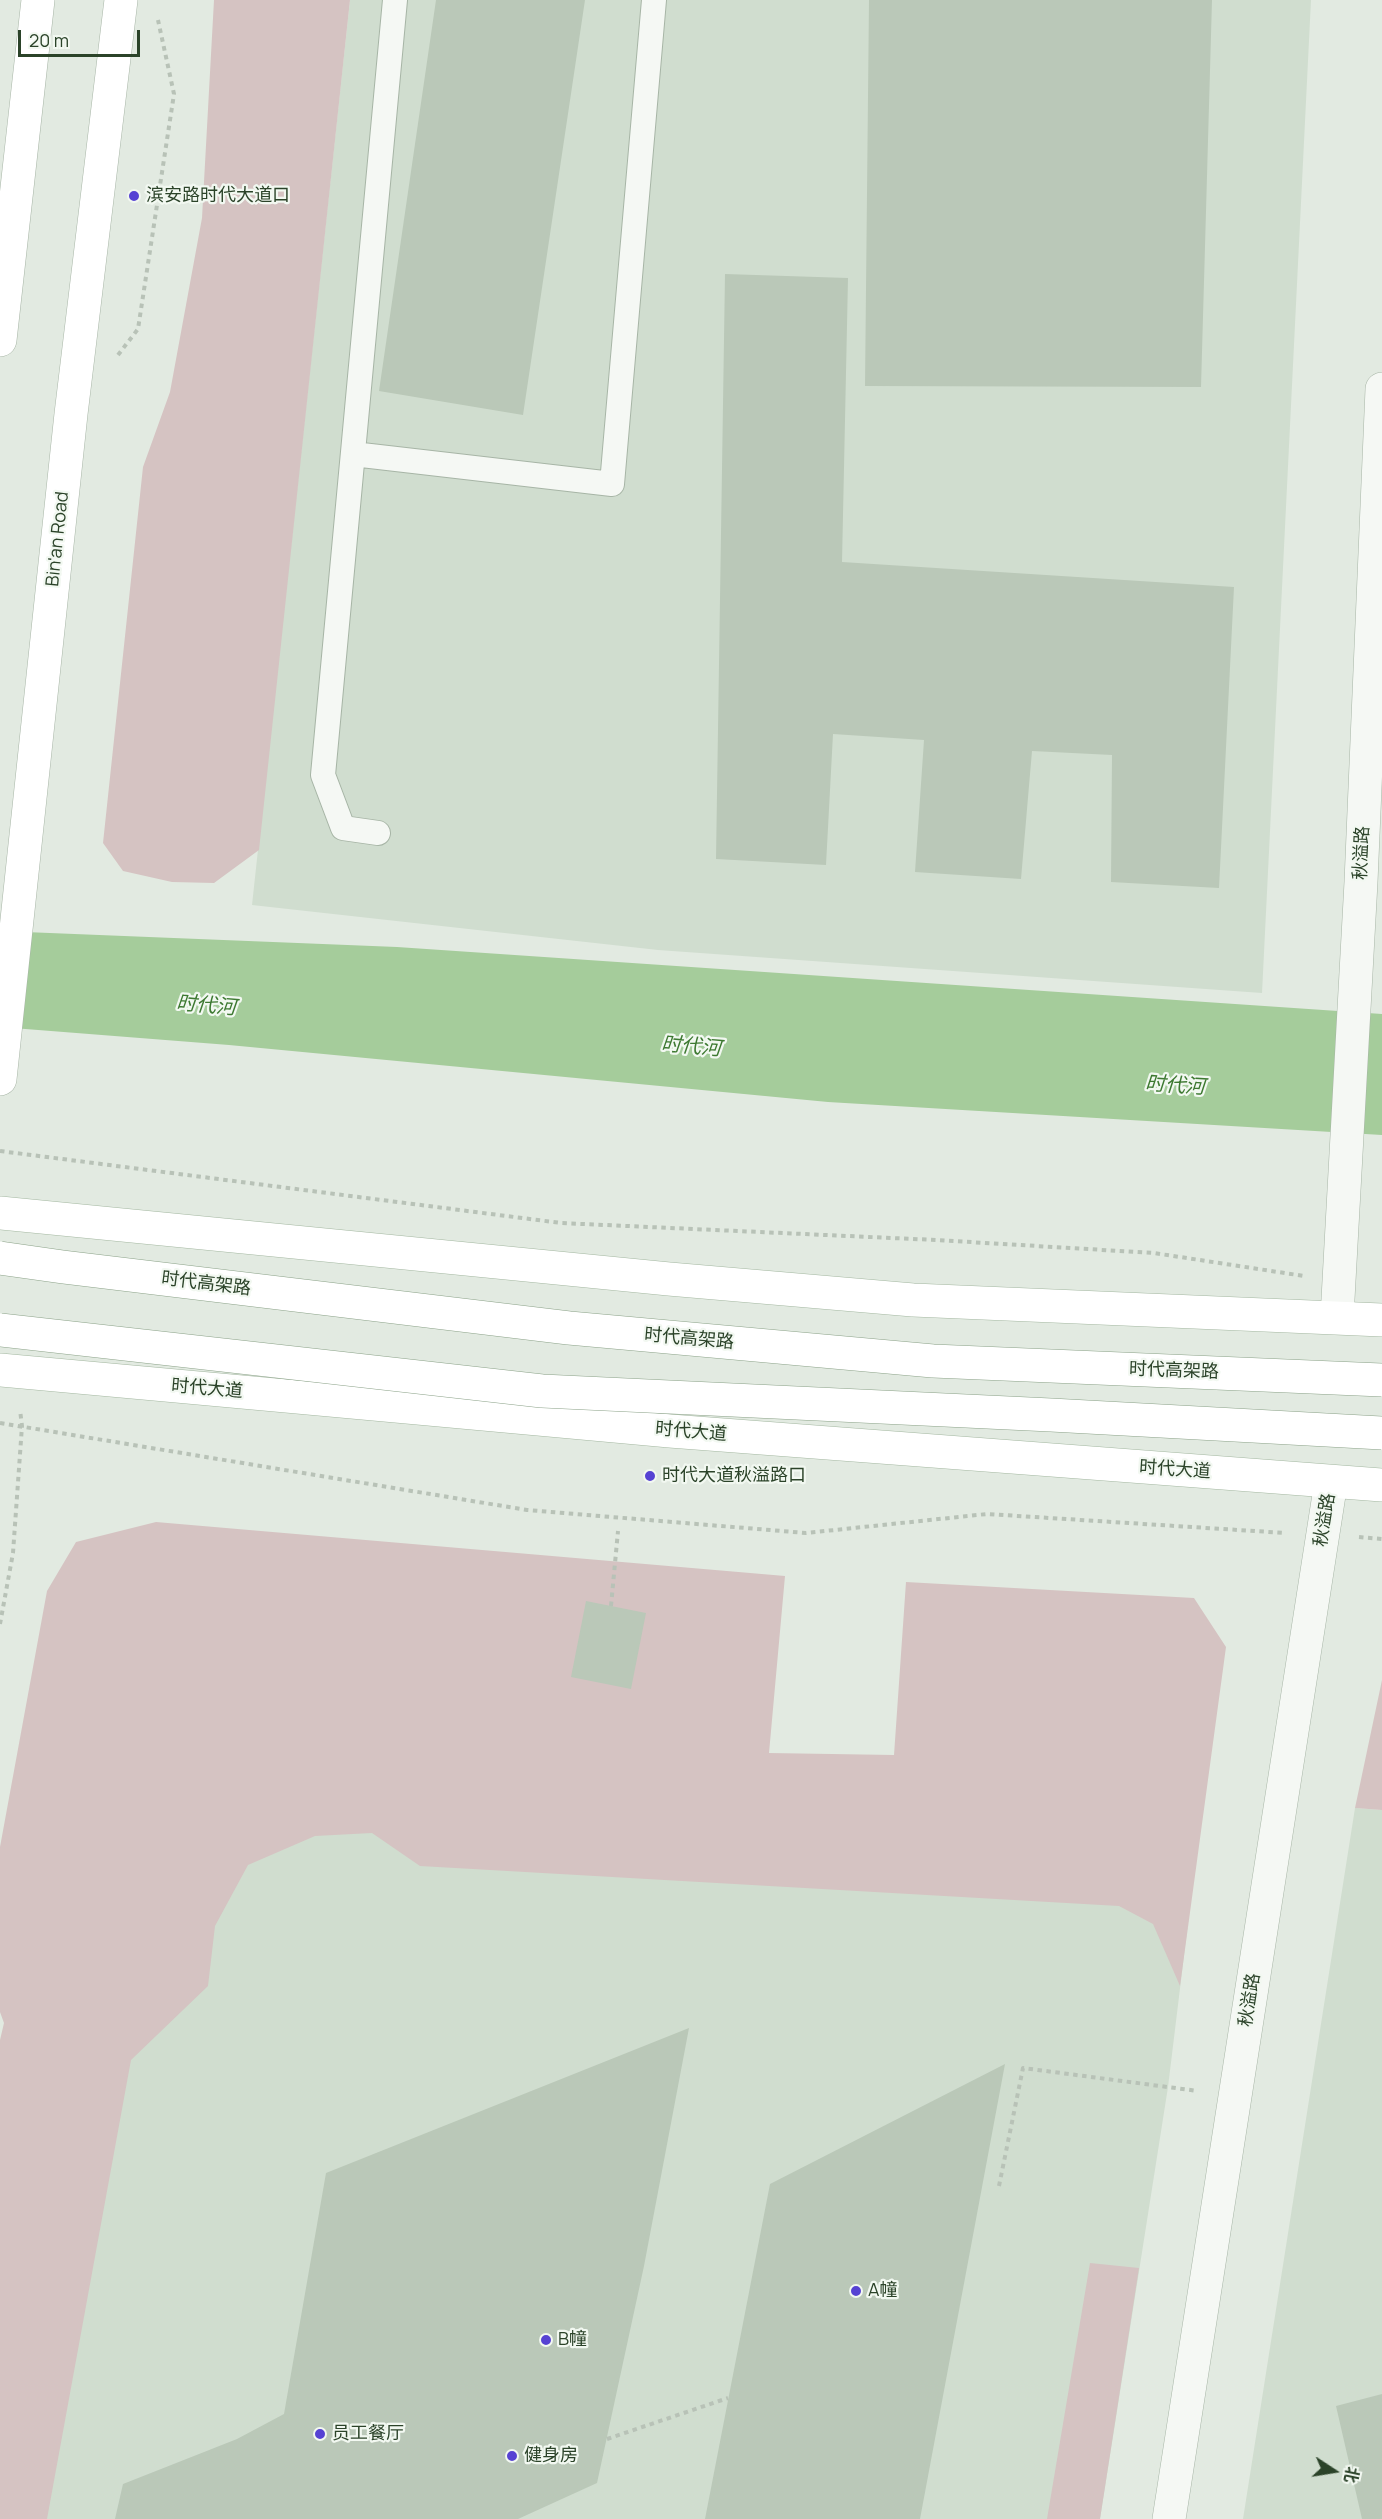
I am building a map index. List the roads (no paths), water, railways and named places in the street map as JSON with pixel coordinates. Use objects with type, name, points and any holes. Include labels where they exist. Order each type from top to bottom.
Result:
[{"type":"main road","points":[[0,340],[38,0]]},
{"type":"main road","name":"Bin'an Road","points":[[0,1079],[71,414],[121,0]]},
{"type":"main road","points":[[0,1213],[669,1279],[913,1300],[1382,1320]]},
{"type":"main road","name":"时代高架路","points":[[0,1258],[74,1269],[569,1328],[933,1361],[1382,1380]]},
{"type":"main road","points":[[0,1330],[542,1391],[1027,1413],[1382,1433]]},
{"type":"main road","name":"时代大道","points":[[8,1371],[670,1431],[1382,1485]]},
{"type":"street","name":"秋溢路","points":[[1337,1317],[1361,882],[1382,389]]},
{"type":"street","name":"秋溢路","points":[[1169,2519],[1331,1482]]},
{"type":"lane","points":[[378,833],[343,828],[322,775],[395,0]]},
{"type":"lane","points":[[353,454],[612,484],[654,0]]},
{"type":"water","name":"时代河","points":[[0,931],[397,947],[1382,1014],[1382,1135],[828,1102],[229,1045],[0,1027]]},
{"type":"place","name":"滨安路时代大道口","points":[[134,196]]},
{"type":"place","name":"时代大道秋溢路口","points":[[650,1476]]},
{"type":"place","name":"A幢","points":[[856,2291]]},
{"type":"place","name":"B幢","points":[[546,2340]]},
{"type":"place","name":"员工餐厅","points":[[320,2434]]},
{"type":"place","name":"健身房","points":[[512,2456]]}]
